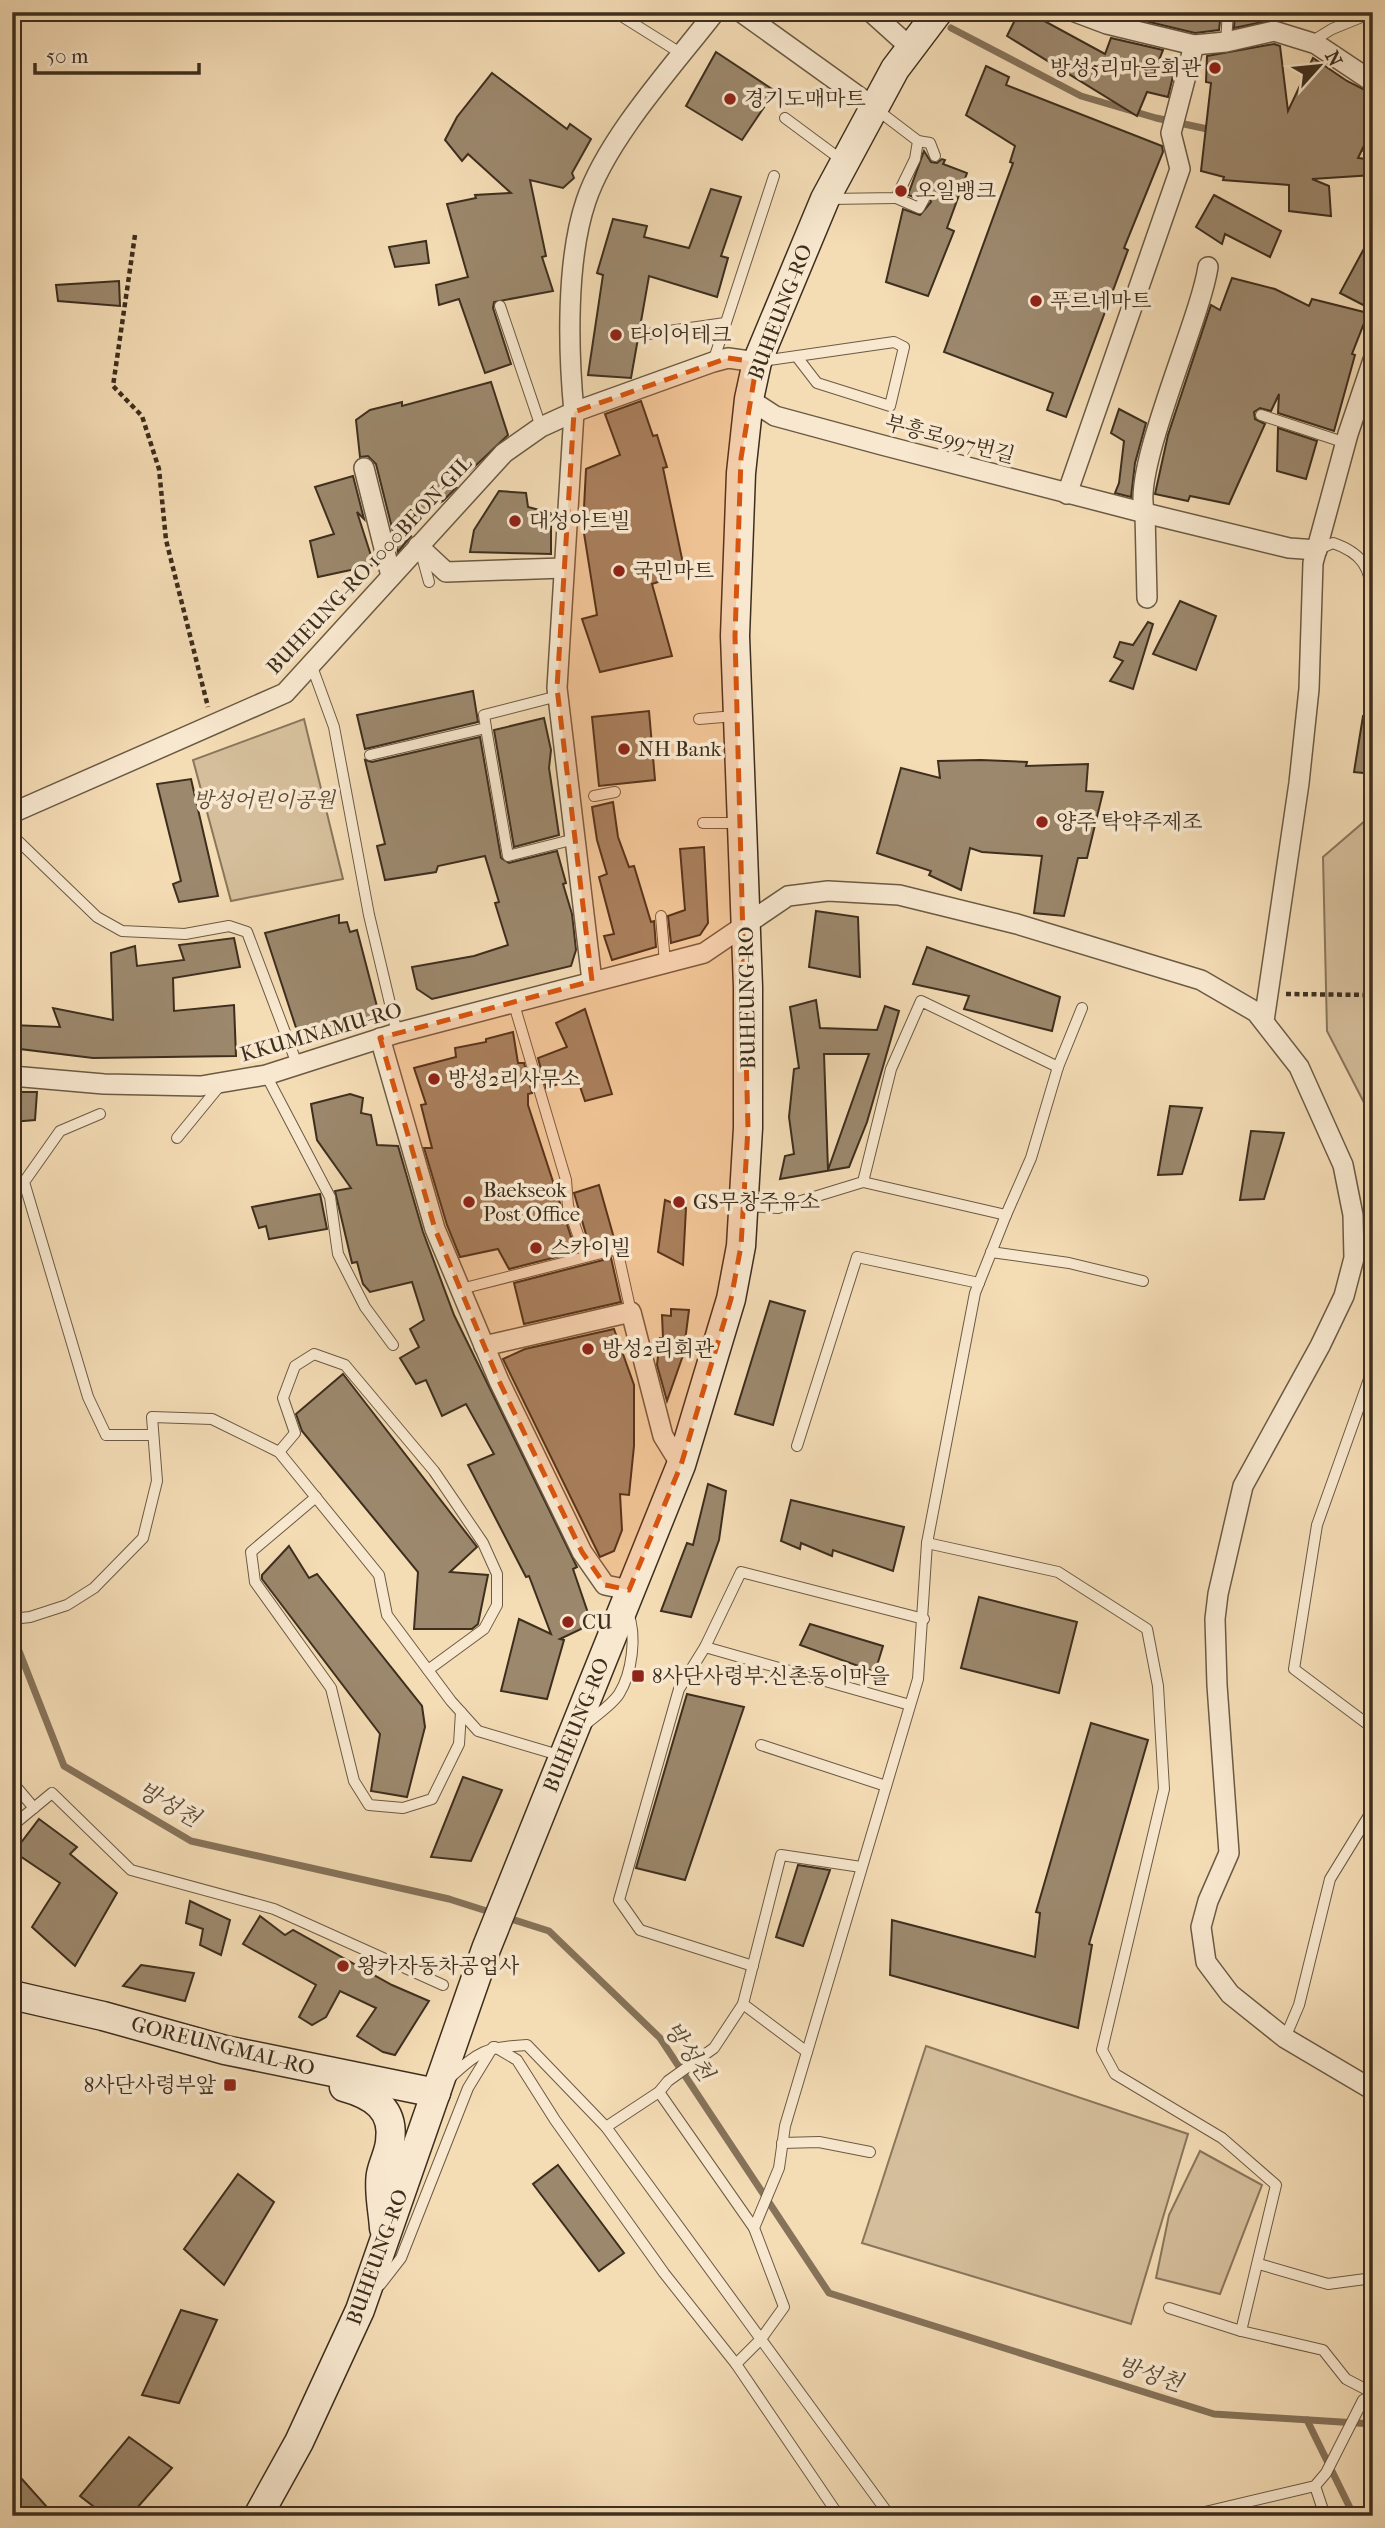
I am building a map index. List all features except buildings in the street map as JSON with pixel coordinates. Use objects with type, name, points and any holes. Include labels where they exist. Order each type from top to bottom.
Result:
[{"type":"main road","name":"BUHEUNG-RO","points":[[258,2516],[299,2442],[360,2309],[486,1949],[681,1465],[731,1299],[741,1246],[750,1057],[744,822],[735,636],[741,458],[749,399],[757,362],[825,199],[876,109],[895,69],[938,12]]},
{"type":"main road","name":"GOREUNGMAL-RO","points":[[12,1995],[103,2016],[225,2050],[436,2092]]},
{"type":"main road","points":[[225,2050],[367,2093],[387,2112],[391,2126],[390,2144],[380,2175],[385,2239]]},
{"type":"street","points":[[592,981],[558,696],[574,412],[570,374],[573,272],[586,200],[620,134],[715,12]]},
{"type":"street","points":[[741,12],[876,109]]},
{"type":"street","points":[[871,12],[912,49]]},
{"type":"street","points":[[1075,12],[1107,24],[1194,45],[1226,42],[1273,31],[1311,43],[1373,82]]},
{"type":"street","points":[[1067,494],[1181,169],[1171,133],[1194,45]]},
{"type":"street","points":[[1147,598],[1144,513],[1140,501],[1156,434],[1204,292],[1208,267]]},
{"type":"street","name":"BUHEUNG-RO 1000BEON-GIL","points":[[12,813],[285,693],[504,453],[541,427],[574,412],[713,362],[728,358],[757,362]]},
{"type":"street","points":[[1264,1021],[1299,783],[1309,689],[1313,563],[1346,443],[1373,360]]},
{"type":"street","name":"부흥로997번길","points":[[749,399],[775,416],[1067,494],[1289,548],[1317,550]]},
{"type":"street","points":[[364,468],[391,576]]},
{"type":"street","points":[[418,546],[446,572],[493,575],[564,568]]},
{"type":"street","name":"KKUMNAMU-RO","points":[[12,1076],[104,1084],[201,1086],[266,1075],[388,1035],[704,953],[788,896],[839,890],[899,895],[1017,924],[1201,980],[1256,1012],[1299,1067],[1343,1165],[1353,1215],[1354,1248],[1344,1296],[1243,1486],[1215,1619],[1230,1832],[1229,1853],[1208,1901],[1201,1927],[1206,1962],[1230,1994],[1285,2038],[1373,2090]]},
{"type":"street","points":[[388,1035],[435,1229],[484,1346],[582,1552],[605,1585],[627,1598]]},
{"type":"street","points":[[484,1346],[631,1312],[663,1436],[681,1465]]},
{"type":"lane","points":[[615,12],[683,54]]},
{"type":"lane","points":[[1226,42],[1228,12]]},
{"type":"lane","points":[[1311,43],[1332,29],[1364,16]]},
{"type":"lane","points":[[876,109],[918,141],[930,143],[935,156]]},
{"type":"lane","points":[[785,118],[846,164]]},
{"type":"lane","points":[[896,198],[915,159],[918,141]]},
{"type":"lane","points":[[713,362],[774,176]]},
{"type":"lane","points":[[825,199],[896,198],[919,208],[924,199]]},
{"type":"lane","points":[[500,306],[541,427]]},
{"type":"lane","points":[[648,334],[725,323]]},
{"type":"lane","points":[[757,362],[894,342],[904,347],[890,406],[817,383],[797,357]]},
{"type":"lane","points":[[1262,415],[1346,443]]},
{"type":"lane","points":[[1317,550],[1333,543],[1350,549],[1371,572],[1373,597]]},
{"type":"lane","points":[[418,546],[429,582]]},
{"type":"lane","points":[[311,664],[334,727],[388,1035]]},
{"type":"lane","points":[[558,696],[484,715],[508,856],[575,839]]},
{"type":"lane","points":[[699,719],[739,715]]},
{"type":"lane","points":[[370,755],[486,727]]},
{"type":"lane","points":[[594,796],[615,792]]},
{"type":"lane","points":[[703,823],[744,822]]},
{"type":"lane","points":[[12,835],[97,917],[122,931],[185,934],[229,926],[247,932],[296,1064]]},
{"type":"lane","points":[[661,916],[665,963]]},
{"type":"lane","points":[[513,1001],[566,1180],[568,1206],[585,1255]]},
{"type":"lane","points":[[863,1182],[891,1069],[921,1001],[1058,1067]]},
{"type":"lane","points":[[754,2228],[779,2168],[782,2143],[807,2052],[918,1679],[927,1543],[979,1283],[1031,1157],[1058,1067],[1082,1008]]},
{"type":"lane","points":[[266,1075],[330,1198],[338,1254],[365,1307],[393,1345]]},
{"type":"lane","points":[[177,1138],[222,1082]]},
{"type":"lane","points":[[100,1114],[60,1131],[24,1182],[88,1396],[106,1435],[153,1435]]},
{"type":"lane","points":[[743,1205],[778,1208],[863,1182],[1006,1215]]},
{"type":"lane","points":[[461,1289],[585,1255],[617,1249],[631,1312]]},
{"type":"lane","points":[[992,1252],[1069,1263],[1143,1281]]},
{"type":"lane","points":[[797,1446],[857,1256],[979,1283]]},
{"type":"lane","points":[[279,1451],[295,1433],[283,1398],[295,1366],[314,1354],[345,1365],[434,1471],[476,1532],[497,1574],[497,1605],[478,1635],[428,1670]]},
{"type":"lane","points":[[1373,1368],[1317,1525],[1294,1669],[1370,1726],[1373,1734]]},
{"type":"lane","points":[[12,1619],[30,1617],[67,1605],[94,1588],[143,1538],[157,1481],[152,1417],[212,1419],[279,1451],[379,1575],[387,1615],[478,1731],[565,1749]]},
{"type":"lane","points":[[316,1497],[251,1552],[255,1582],[331,1688],[354,1781],[369,1805],[403,1808],[432,1799],[459,1744],[461,1712]]},
{"type":"lane","points":[[927,1543],[1058,1572],[1147,1629],[1158,1686],[1164,1789],[1102,2050],[1115,2074],[1222,2138],[1276,2185],[1241,2331]]},
{"type":"lane","points":[[753,1966],[640,1930],[619,1900],[679,1689],[705,1647],[741,1572],[924,1619]]},
{"type":"lane","points":[[705,1647],[910,1705]]},
{"type":"lane","points":[[761,1745],[886,1786]]},
{"type":"lane","points":[[12,1782],[34,1808]]},
{"type":"lane","points":[[12,1826],[52,1793],[131,1870],[275,1909],[443,1984]]},
{"type":"lane","points":[[1285,2038],[1299,2005],[1330,1879],[1373,1809]]},
{"type":"lane","points":[[606,2127],[659,2092],[668,2081],[714,2048],[743,2004],[781,1855],[861,1867]]},
{"type":"lane","points":[[743,2004],[807,2052]]},
{"type":"lane","points":[[436,2092],[474,2055],[493,2046],[527,2045],[606,2127],[890,2516]]},
{"type":"lane","points":[[360,2309],[401,2258],[468,2088],[493,2046]]},
{"type":"lane","points":[[493,2046],[517,2060],[555,2120],[664,2273],[736,2364],[839,2516]]},
{"type":"lane","points":[[659,2092],[754,2228],[784,2307],[761,2339],[736,2364]]},
{"type":"lane","points":[[782,2143],[819,2141],[870,2152]]},
{"type":"lane","points":[[1259,2264],[1328,2284],[1373,2278]]},
{"type":"lane","points":[[1169,2308],[1241,2331],[1323,2350],[1346,2379],[1373,2394],[1363,2400],[1326,2473],[1315,2486],[1188,2516]]},
{"type":"lane","points":[[1315,2486],[1324,2514],[1362,2516]]},
{"type":"path","points":[[135,235],[113,386],[142,415],[159,469],[166,540],[213,724]]},
{"type":"path","points":[[1268,993],[1373,995]]},
{"type":"highlighted area","points":[[728,358],[757,362],[741,458],[735,636],[748,1128],[741,1246],[731,1299],[681,1465],[629,1590],[605,1585],[582,1552],[499,1381],[435,1229],[380,1038],[592,981],[557,688],[574,412]]},
{"type":"green space","name":"방성어린이공원","points":[[304,719],[343,879],[231,901],[193,760]]},
{"type":"green space","points":[[1373,814],[1373,1120],[1327,1031],[1323,857]]},
{"type":"green space","points":[[926,2046],[1188,2134],[1131,2324],[862,2243]]},
{"type":"green space","points":[[1200,2151],[1262,2185],[1220,2294],[1156,2278],[1169,2215]]},
{"type":"waterway","points":[[951,28],[1081,96],[1156,118],[1212,130]]},
{"type":"waterway","points":[[1356,148],[1373,149]]},
{"type":"waterway","name":"방성천","points":[[12,1633],[64,1766],[191,1841],[449,1899],[493,1913]]},
{"type":"waterway","name":"방성천","points":[[505,1917],[549,1931],[660,2038],[829,2293],[1214,2414],[1373,2424]]},
{"type":"waterway","points":[[1307,2420],[1354,2516]]},
{"type":"place","name":"방성5리마을회관","points":[[1215,68]]},
{"type":"place","name":"경기도매마트","points":[[730,99]]},
{"type":"place","name":"오일뱅크","points":[[901,191]]},
{"type":"place","name":"푸르네마트","points":[[1036,301]]},
{"type":"place","name":"타이어테크","points":[[616,335]]},
{"type":"place","name":"대성아트빌","points":[[515,521]]},
{"type":"place","name":"국민마트","points":[[619,571]]},
{"type":"place","name":"NH Bank","points":[[624,749]]},
{"type":"place","name":"양주 탁약주제조","points":[[1042,822]]},
{"type":"place","name":"방성2리사무소","points":[[434,1079]]},
{"type":"place","name":"Baekseok Post Office","points":[[469,1202]]},
{"type":"place","name":"GS무창주유소","points":[[679,1202]]},
{"type":"place","name":"스카이빌","points":[[536,1248]]},
{"type":"place","name":"방성2리회관","points":[[588,1349]]},
{"type":"place","name":"CU","points":[[568,1622]]},
{"type":"place","name":"8사단사령부.신촌동이마을","points":[[638,1676]]},
{"type":"place","name":"왕카자동차공업사","points":[[343,1966]]},
{"type":"place","name":"8사단사령부앞","points":[[230,2085]]}]
